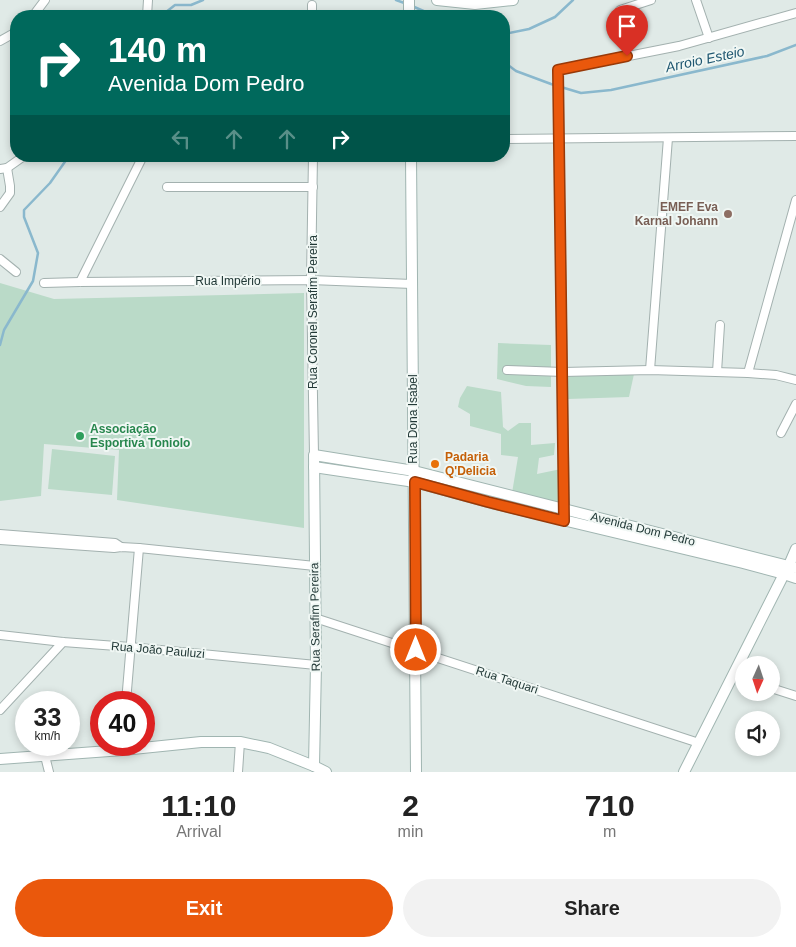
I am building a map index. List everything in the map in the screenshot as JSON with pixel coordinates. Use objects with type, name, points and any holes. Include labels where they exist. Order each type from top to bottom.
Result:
[{"type":"street","points":[[33,0],[43,3]]},
{"type":"street","points":[[437,0],[476,4],[513,0]]},
{"type":"street","points":[[620,10],[651,0]]},
{"type":"street","points":[[696,0],[709,38]]},
{"type":"street","points":[[312,5],[312,10]]},
{"type":"street","points":[[564,521],[558,70],[679,46],[796,13]]},
{"type":"street","points":[[510,139],[796,136]]},
{"type":"street","points":[[650,370],[668,138]]},
{"type":"street","points":[[80,282],[140,162]]},
{"type":"street","name":"Rua Coronel Serafim Pereira","points":[[312,162],[311,280],[314,467]]},
{"type":"street","name":"Rua Dona Isabel","points":[[411,162],[416,772]]},
{"type":"street","points":[[0,206],[10,193],[10,186],[3,168]]},
{"type":"street","points":[[167,187],[313,187]]},
{"type":"street","points":[[748,373],[796,200]]},
{"type":"street","points":[[0,259],[16,272]]},
{"type":"street","name":"Rua Império","points":[[44,283],[311,280],[412,284]]},
{"type":"street","points":[[717,372],[720,325]]},
{"type":"street","points":[[508,370],[563,372],[650,370],[748,373],[776,375],[796,380]]},
{"type":"street","points":[[781,433],[796,404]]},
{"type":"street","name":"Avenida Dom Pedro","points":[[314,455],[452,487],[488,502],[565,510],[593,522],[789,569],[796,578]]},
{"type":"street","name":"Avenida Dom Pedro","points":[[314,467],[414,477]]},
{"type":"street","name":"Rua Serafim Pereira","points":[[314,467],[316,665],[314,766]]},
{"type":"street","name":"Avenida Dom Pedro","points":[[452,487],[491,491],[564,521],[593,522]]},
{"type":"street","points":[[488,502],[491,491]]},
{"type":"street","points":[[0,534],[114,543],[121,547]]},
{"type":"street","points":[[0,540],[139,548],[315,566]]},
{"type":"street","points":[[127,691],[139,548]]},
{"type":"street","points":[[684,772],[789,569],[796,549]]},
{"type":"street","name":"Rua Taquari","points":[[315,618],[699,743]]},
{"type":"street","name":"Rua João Pauluzi","points":[[0,635],[316,665]]},
{"type":"street","points":[[0,710],[63,642]]},
{"type":"street","points":[[780,691],[796,696]]},
{"type":"street","points":[[155,746],[202,742],[240,742],[269,748],[326,772]]},
{"type":"street","points":[[238,772],[240,742]]},
{"type":"street","points":[[0,759],[45,756],[49,772]]},
{"type":"green space","points":[[0,283],[54,299],[304,293],[304,528],[117,500],[119,450],[44,444],[41,496],[0,501]]},
{"type":"green space","points":[[498,343],[551,345],[551,387],[526,386],[497,379]]},
{"type":"green space","points":[[634,374],[629,397],[568,399],[568,375]]},
{"type":"green space","points":[[467,386],[501,392],[503,427],[508,431],[519,423],[531,423],[531,445],[555,443],[554,455],[539,458],[537,474],[561,469],[562,509],[512,493],[518,457],[501,455],[501,434],[470,426],[470,414],[458,407],[460,398]]},
{"type":"green space","points":[[52,449],[115,456],[112,495],[48,489]]},
{"type":"waterway","name":"Arroio Esteio","points":[[169,10],[175,5],[191,5],[203,0]]},
{"type":"waterway","name":"Arroio Esteio","points":[[396,0],[407,4]]},
{"type":"waterway","points":[[510,33],[529,29],[555,17],[573,0]]},
{"type":"waterway","name":"Arroio Esteio","points":[[412,6],[421,10]]},
{"type":"waterway","name":"Arroio Esteio","points":[[510,66],[516,71],[581,93],[611,90],[767,56],[796,45]]},
{"type":"waterway","name":"Arroio Esteio","points":[[0,345],[4,330],[33,281],[38,253],[24,217],[24,210],[50,183],[65,162]]},
{"type":"place","name":"EMEF Eva Karnal Johann","points":[[728,214]]},
{"type":"place","name":"Associação Esportiva Toniolo","points":[[80,436]]},
{"type":"place","name":"Padaria Q'Delicia","points":[[435,464]]},
{"type":"route","points":[[416,650],[415,482],[564,521],[558,70],[627,56]]}]
